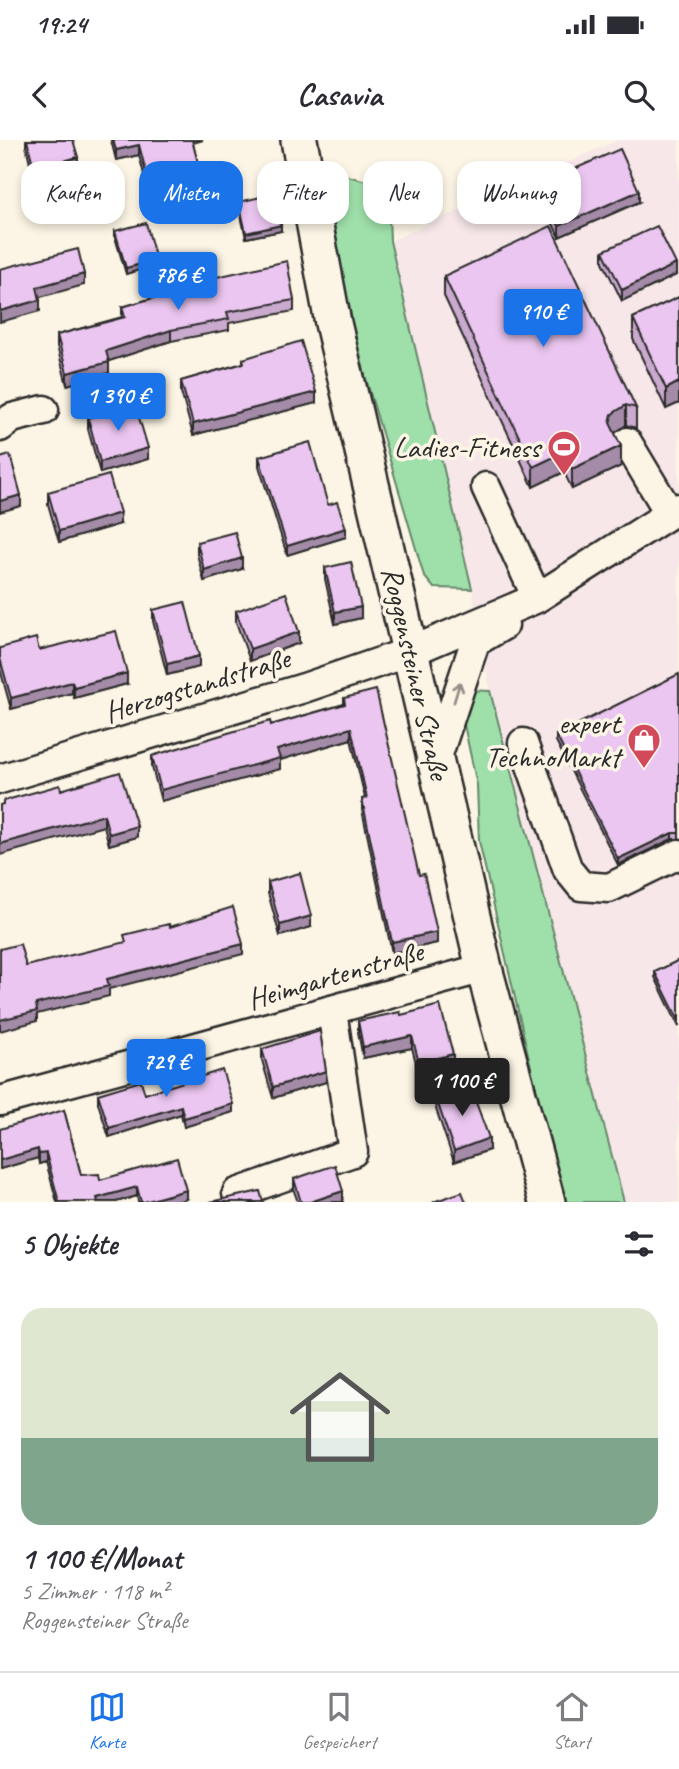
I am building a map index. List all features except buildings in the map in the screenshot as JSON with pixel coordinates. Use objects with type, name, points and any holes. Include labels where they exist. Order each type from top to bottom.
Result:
[{"type":"main road","name":"Roggensteiner Straße","points":[[299,140],[333,323],[437,757],[484,968],[547,1202]]},
{"type":"street","points":[[0,427],[12,418],[44,410]]},
{"type":"street","points":[[437,757],[475,642],[510,622],[533,601],[675,511],[627,442]]},
{"type":"street","points":[[486,487],[512,528],[533,601]]},
{"type":"street","name":"Herzogstandstraße","points":[[0,779],[304,688],[412,651],[533,601]]},
{"type":"street","points":[[523,743],[568,870],[582,886],[609,888],[679,854]]},
{"type":"street","name":"Heimgartenstraße","points":[[0,1101],[484,968]]},
{"type":"street","points":[[237,1193],[353,1152],[332,1010]]},
{"type":"shaded area","points":[[618,140],[679,140],[679,1202],[624,1202],[490,691],[472,589],[390,241],[428,224],[443,224],[443,218],[457,211],[457,224],[581,224],[581,161],[571,161]]},
{"type":"green space","points":[[349,176],[363,180],[363,224],[389,224],[390,241],[472,589],[434,588],[424,576],[339,287],[328,224],[349,224]]},
{"type":"green space","points":[[469,690],[490,691],[624,1202],[562,1202],[479,841],[477,785],[463,720]]},
{"type":"place","name":"Ladies-Fitness","points":[[564,477]]},
{"type":"place","name":"expert TechnoMarkt","points":[[644,770]]}]
